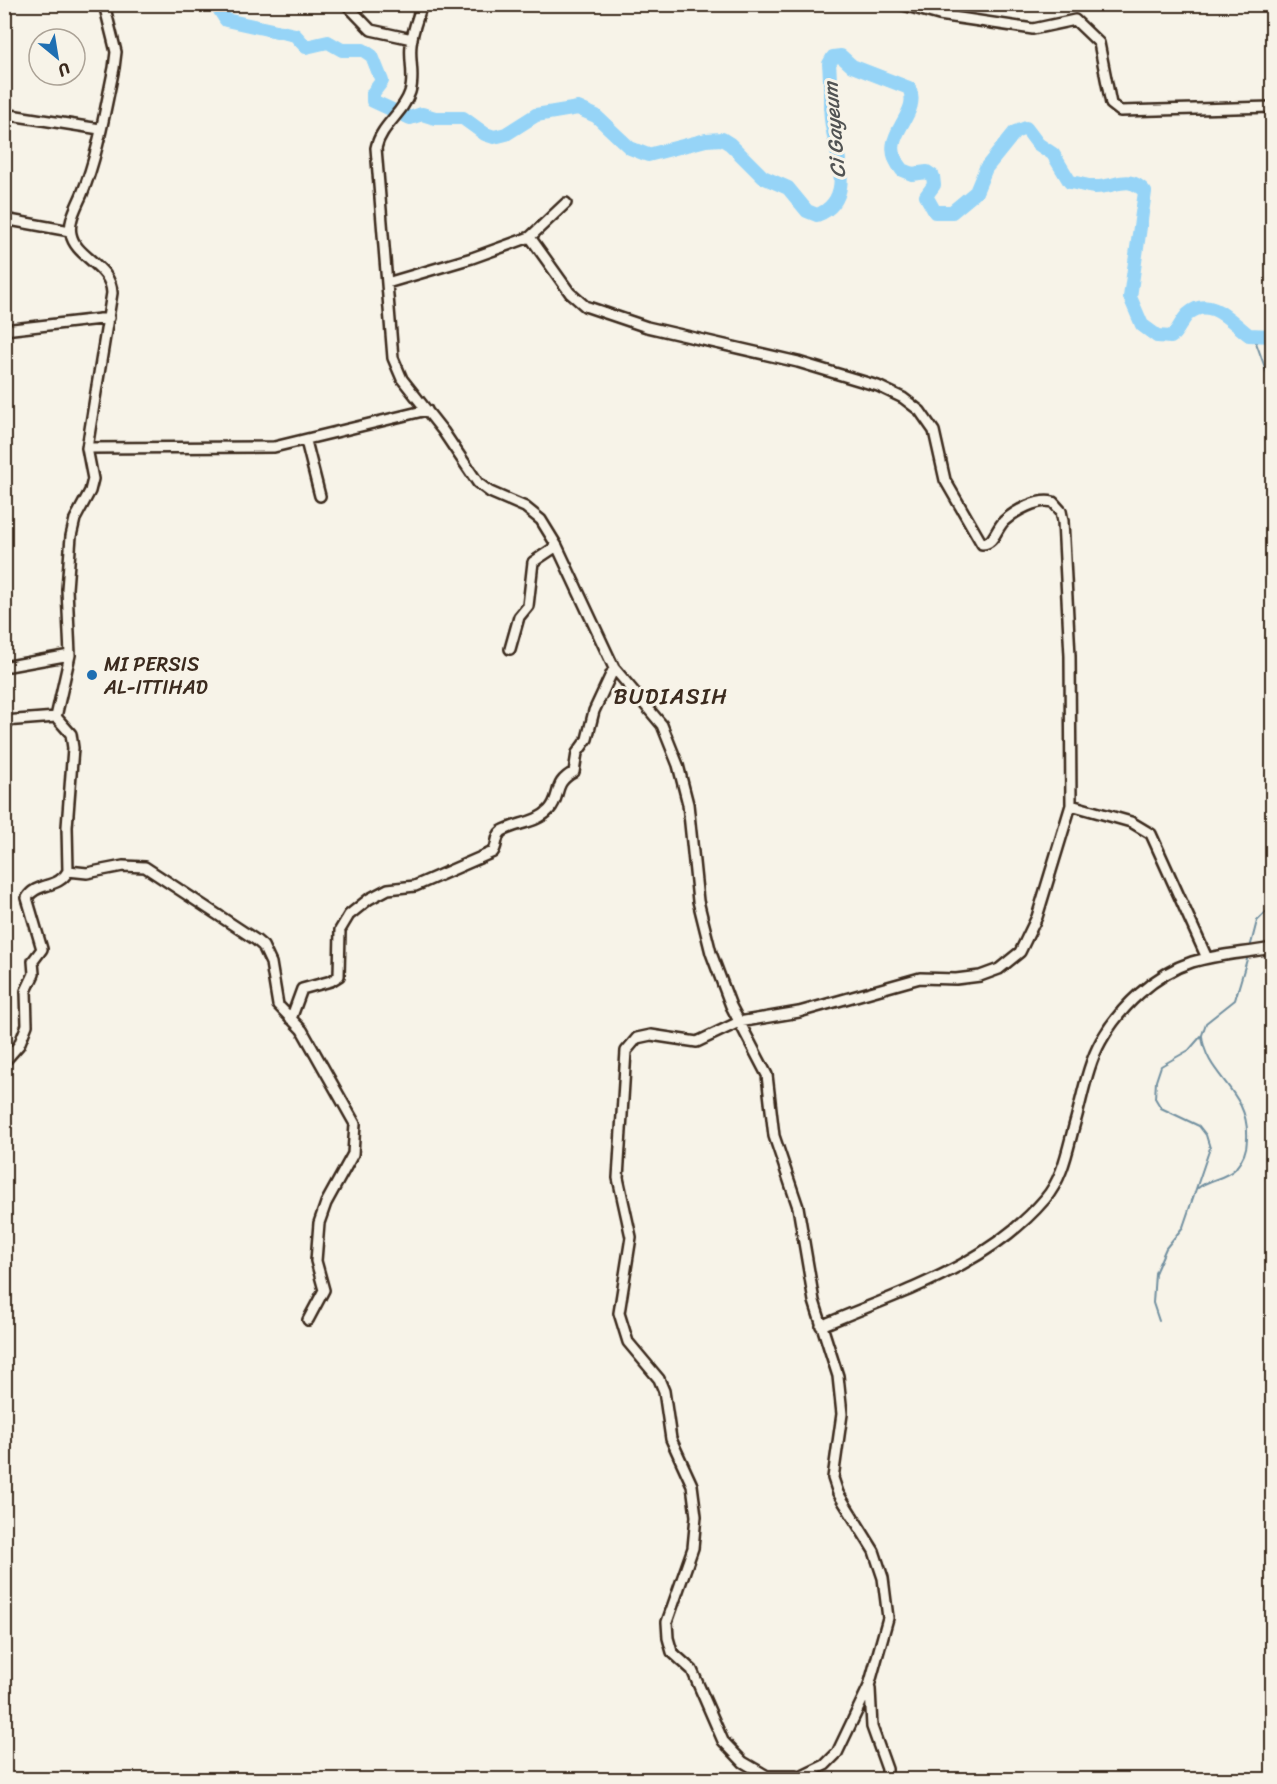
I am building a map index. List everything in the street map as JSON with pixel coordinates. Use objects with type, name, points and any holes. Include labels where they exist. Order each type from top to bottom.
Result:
[{"type":"street","points":[[56,717],[70,655],[67,589],[71,536],[75,519],[90,491],[93,480],[87,448],[109,318],[111,283],[75,243],[70,231],[73,217],[88,180],[116,52],[104,4]]},
{"type":"street","points":[[346,4],[371,30],[412,39]]},
{"type":"street","points":[[422,4],[412,39],[412,84],[401,109],[378,140],[376,156],[391,345],[396,367],[478,483],[490,492],[533,513],[557,546],[614,668],[662,725],[678,765],[688,804],[702,919],[723,986],[739,1022],[753,1043],[767,1075],[772,1126],[798,1207],[810,1285],[838,1376],[841,1405],[833,1478],[838,1493],[868,1538],[879,1565],[884,1587],[887,1628],[870,1686],[843,1742],[831,1761],[817,1770],[795,1778],[767,1776],[743,1762],[723,1741],[692,1670],[672,1652],[667,1622],[694,1540],[696,1516],[692,1485],[670,1439],[664,1391],[659,1379],[628,1342],[619,1312],[631,1237],[618,1178],[626,1051],[637,1038],[651,1035],[669,1036],[697,1042],[739,1022],[807,1010],[920,978],[956,979],[980,976],[1012,961],[1029,937],[1056,863],[1071,805],[1070,656],[1065,531],[1057,506],[1047,501],[1025,508],[1005,521],[988,543],[982,544],[945,480],[934,431],[920,411],[903,398],[878,386],[798,362],[648,327],[585,306],[570,293],[530,237]]},
{"type":"street","points":[[780,4],[797,4]]},
{"type":"street","points":[[900,4],[939,15],[1033,29],[1075,20],[1099,43],[1111,104],[1120,111],[1272,107]]},
{"type":"street","points":[[4,114],[68,117],[100,129]]},
{"type":"street","points":[[387,283],[472,258],[530,237],[566,203]]},
{"type":"street","points":[[4,219],[70,231]]},
{"type":"street","points":[[4,330],[109,318]]},
{"type":"street","points":[[87,448],[274,447],[427,410]]},
{"type":"street","points":[[306,441],[321,496]]},
{"type":"street","points":[[510,649],[519,617],[528,606],[533,562],[557,546]]},
{"type":"street","points":[[9,666],[70,655]]},
{"type":"street","points":[[291,1019],[298,993],[302,989],[331,981],[339,976],[341,971],[338,941],[340,930],[349,915],[388,889],[415,886],[493,852],[496,838],[502,832],[530,822],[549,810],[561,781],[574,772],[577,753],[587,739],[594,711],[614,668]]},
{"type":"street","points":[[4,721],[56,717]]},
{"type":"street","points":[[4,1062],[20,1045],[27,1025],[26,991],[34,974],[33,961],[42,949],[27,898],[33,891],[62,879],[68,871],[68,826],[73,748],[71,734],[56,717]]},
{"type":"street","points":[[1071,805],[1131,822],[1151,834],[1207,958]]},
{"type":"street","points":[[68,871],[87,873],[123,866],[145,867],[263,946],[271,963],[278,1005],[302,1030],[350,1110],[356,1133],[353,1154],[326,1203],[319,1223],[316,1261],[324,1290],[308,1320]]},
{"type":"street","points":[[821,1326],[938,1279],[998,1240],[1029,1215],[1055,1185],[1094,1059],[1109,1029],[1155,980],[1174,968],[1207,958],[1272,948]]},
{"type":"street","points":[[870,1686],[872,1727],[885,1762],[887,1779]]},
{"type":"waterway","name":"Ci Gayeum","points":[[55,4],[69,4]]},
{"type":"waterway","name":"Ci Gayeum","points":[[220,4],[219,9],[226,20],[295,35],[306,47],[328,42],[342,50],[363,50],[372,56],[382,81],[373,93],[373,101],[410,118],[422,114],[435,118],[463,118],[485,134],[494,137],[506,134],[536,115],[578,108],[596,116],[630,148],[648,155],[706,140],[722,139],[763,177],[788,188],[807,211],[817,215],[829,208],[837,198],[840,186],[839,159],[831,119],[829,64],[833,57],[841,56],[852,66],[909,88],[912,98],[893,147],[895,158],[902,170],[912,174],[927,172],[933,176],[934,185],[926,196],[935,212],[952,212],[976,192],[986,168],[1015,132],[1026,128],[1038,144],[1053,154],[1070,182],[1094,187],[1127,182],[1139,186],[1145,192],[1130,297],[1142,325],[1157,336],[1171,337],[1188,314],[1205,307],[1229,318],[1249,335],[1272,336]]},
{"type":"waterway","points":[[1254,337],[1272,387]]},
{"type":"waterway","points":[[1250,948],[1257,921],[1272,906]]},
{"type":"waterway","points":[[1159,1321],[1153,1303],[1155,1273],[1166,1248],[1183,1227],[1210,1148],[1206,1135],[1199,1126],[1161,1108],[1155,1098],[1156,1081],[1161,1066],[1189,1050],[1202,1035],[1206,1023],[1235,1000],[1248,956]]},
{"type":"waterway","points":[[1198,1188],[1235,1169],[1244,1155],[1247,1139],[1242,1108],[1211,1062],[1202,1036]]},
{"type":"place","name":"MI PERSIS AL-ITTIHAD","points":[[92,675]]},
{"type":"district","name":"BUDIASIH","points":[[671,696]]}]
